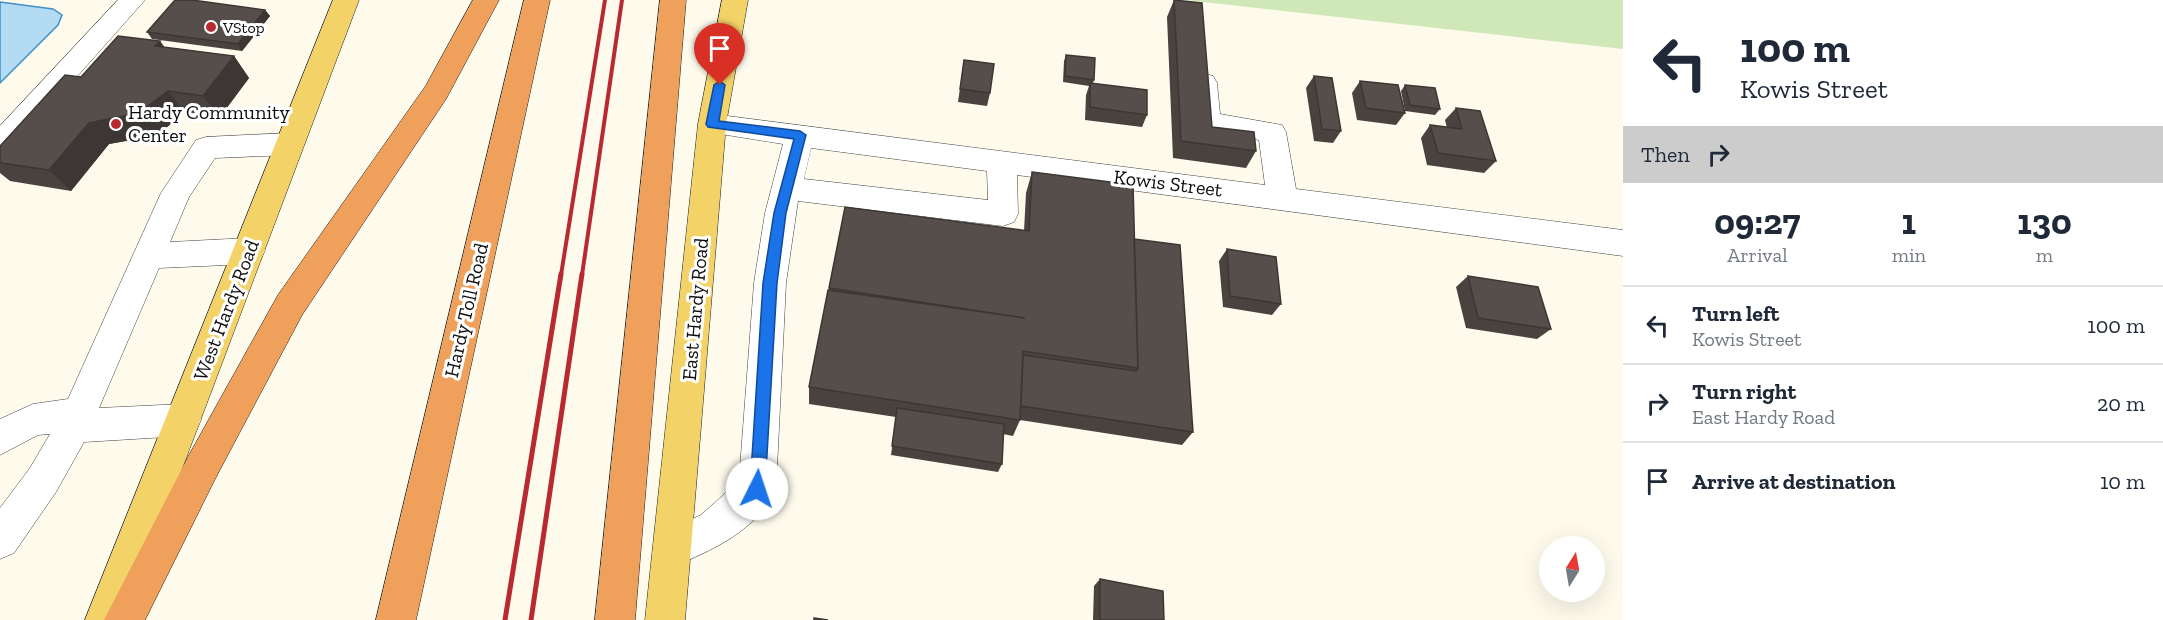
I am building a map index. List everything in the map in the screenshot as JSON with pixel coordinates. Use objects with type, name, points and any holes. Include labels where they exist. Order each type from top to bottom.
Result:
[{"type":"highway","points":[[124,620],[201,467],[290,305],[436,92],[486,0]]},
{"type":"highway","name":"Hardy Toll Road","points":[[396,620],[537,0]]},
{"type":"highway","points":[[615,620],[673,0]]},
{"type":"main road","name":"West Hardy Road","points":[[105,620],[346,0]]},
{"type":"main road","name":"East Hardy Road","points":[[665,620],[712,124],[735,0]]},
{"type":"street","points":[[0,144],[132,0]]},
{"type":"street","points":[[1201,59],[1206,122],[1272,132],[1282,198]]},
{"type":"street","name":"Kowis Street","points":[[712,124],[1623,243]]},
{"type":"street","points":[[672,548],[715,528],[757,489],[770,283],[787,188],[800,135]]},
{"type":"street","points":[[0,540],[43,480],[77,420],[176,193],[206,148],[290,144]]},
{"type":"street","points":[[787,188],[1003,214],[1002,162]]},
{"type":"street","points":[[148,255],[249,251]]},
{"type":"street","points":[[0,438],[33,420],[183,420]]},
{"type":"green space","points":[[1186,0],[1623,0],[1623,49]]},
{"type":"water","points":[[0,2],[53,9],[62,15],[58,25],[0,83]]},
{"type":"building","name":"VStop","points":[[175,0],[192,0],[265,10],[238,44],[147,32]]},
{"type":"building","points":[[1174,0],[1202,3],[1212,127],[1254,132],[1256,151],[1181,141]]},
{"type":"building","points":[[118,36],[160,41],[155,46],[234,56],[203,96],[168,91],[148,106],[129,115],[89,123],[49,170],[0,163],[0,146],[65,75],[81,77]]},
{"type":"building","points":[[1066,55],[1095,58],[1094,80],[1065,76]]},
{"type":"building","points":[[964,60],[994,64],[990,93],[960,89]]},
{"type":"building","points":[[1314,76],[1332,78],[1341,131],[1322,129]]},
{"type":"building","points":[[1360,81],[1398,85],[1405,113],[1366,108]]},
{"type":"building","points":[[1090,83],[1147,90],[1147,115],[1090,107]]},
{"type":"building","points":[[1405,85],[1435,88],[1440,109],[1410,105]]},
{"type":"building","points":[[1456,108],[1480,111],[1496,161],[1438,153],[1430,125],[1462,129]]},
{"type":"building","points":[[1032,172],[1133,185],[1138,368],[1023,351],[1020,420],[809,387],[828,290],[1025,318],[829,288],[845,207],[1029,231]]},
{"type":"building","points":[[1134,239],[1180,245],[1193,432],[1021,406],[1023,355],[1136,371],[1138,368]]},
{"type":"building","points":[[1227,249],[1276,257],[1281,304],[1230,296]]},
{"type":"building","points":[[1468,276],[1538,287],[1551,329],[1478,318]]},
{"type":"building","points":[[897,408],[1004,424],[1002,464],[892,446]]},
{"type":"building","points":[[1100,579],[1163,591],[1164,620],[1100,620]]},
{"type":"railway","points":[[561,275],[605,0]]},
{"type":"railway","points":[[582,275],[622,0]]},
{"type":"railway","points":[[505,620],[561,274]]},
{"type":"railway","points":[[531,620],[582,274]]},
{"type":"place","name":"VStop","points":[[211,27]]},
{"type":"place","name":"Hardy Community Center","points":[[116,124]]},
{"type":"route","points":[[720,85],[712,124],[800,135],[780,213],[770,283],[757,489]]}]
